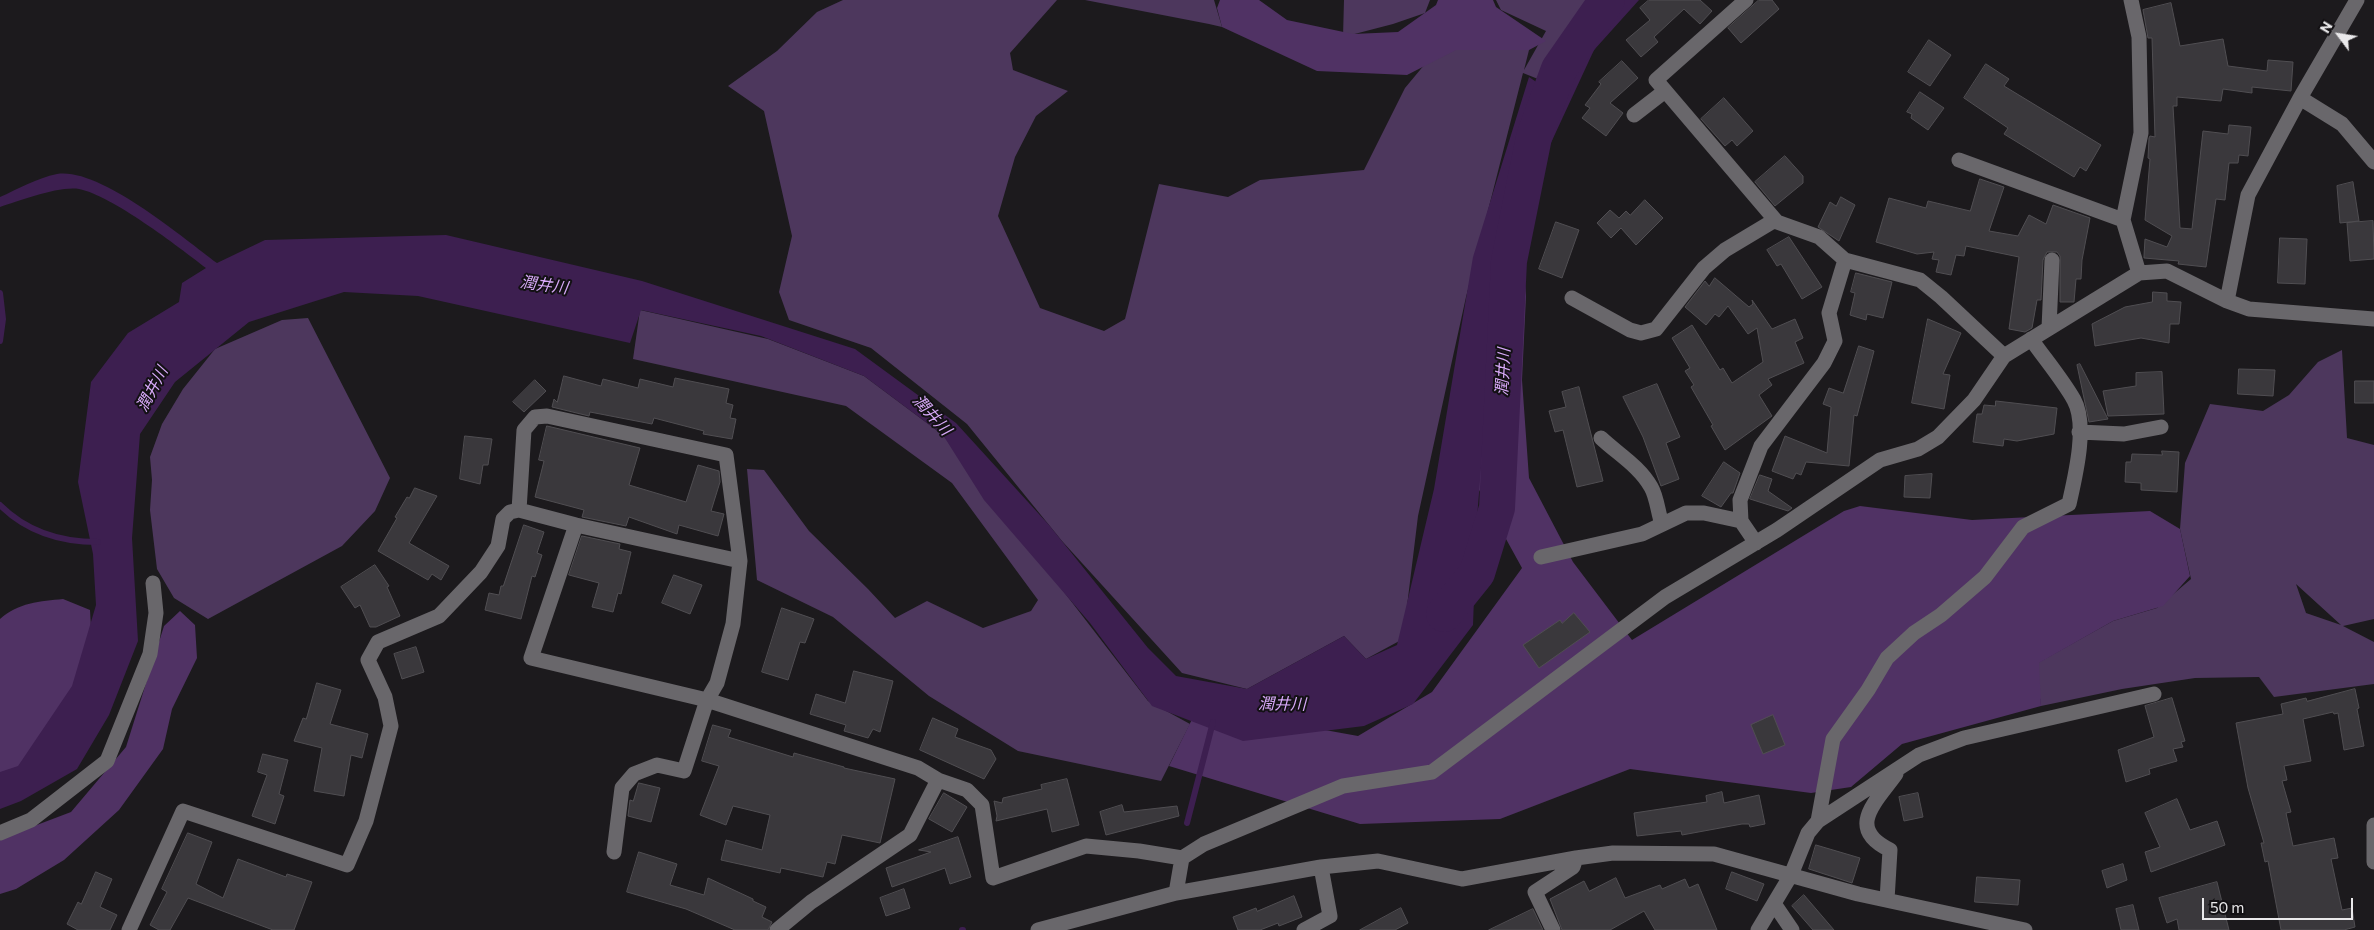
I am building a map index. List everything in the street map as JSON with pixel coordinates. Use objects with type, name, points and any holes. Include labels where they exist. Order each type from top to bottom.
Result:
[{"type":"street","points":[[1746,0],[1656,80],[1775,220],[1820,237],[1845,260],[1920,280],[1942,297],[2004,356]]},
{"type":"street","points":[[2131,0],[2138,37],[2142,133],[2123,220],[2139,273]]},
{"type":"street","points":[[2227,301],[2248,195],[2300,98],[2357,0]]},
{"type":"street","points":[[1634,115],[1665,91]]},
{"type":"street","points":[[2300,98],[2342,124],[2374,162]]},
{"type":"street","points":[[1959,160],[2123,220]]},
{"type":"street","points":[[1572,298],[1630,330],[1642,333],[1656,329],[1704,268],[1725,250],[1775,220]]},
{"type":"street","points":[[1756,543],[1741,521],[1740,500],[1760,446],[1824,364],[1835,342],[1829,312],[1845,260]]},
{"type":"street","points":[[2049,328],[2052,260]]},
{"type":"street","points":[[576,525],[531,658],[707,700],[918,768],[938,780],[967,790],[982,805],[993,878],[1086,846],[1139,851],[1182,858],[1204,844],[1343,786],[1432,772],[1666,597],[1756,543],[1880,460],[1918,449],[1938,437],[1974,400],[2004,356],[2139,273],[2167,272],[2248,309],[2374,319]]},
{"type":"street","points":[[1818,821],[1833,739],[1868,690],[1887,658],[1914,633],[1941,615],[1985,577],[2023,527],[2069,504],[2080,447],[2074,402],[2031,339]]},
{"type":"street","points":[[519,510],[524,430],[535,417],[546,416],[726,455],[740,561],[733,624],[716,683],[707,700],[684,771],[656,766],[634,774],[622,788],[614,852]]},
{"type":"street","points":[[2079,432],[2124,434],[2161,427]]},
{"type":"street","points":[[1601,438],[1619,455],[1637,468],[1652,488],[1662,524]]},
{"type":"street","points":[[129,930],[183,811],[347,865],[366,821],[391,726],[386,697],[368,660],[378,642],[439,616],[481,572],[498,546],[503,519],[510,512],[519,510],[576,525],[740,561]]},
{"type":"street","points":[[1541,557],[1642,534],[1686,513],[1704,513],[1741,521]]},
{"type":"street","points":[[0,833],[30,820],[107,761],[150,654],[156,613],[153,583]]},
{"type":"street","points":[[1758,930],[1791,875],[1808,833],[1818,821],[1919,755],[1964,738],[2154,694]]},
{"type":"street","points":[[1887,900],[1890,850],[1875,843],[1866,830],[1867,814],[1901,767]]},
{"type":"street","points":[[777,930],[811,902],[910,835],[938,780]]},
{"type":"street","points":[[2374,825],[2374,862]]},
{"type":"street","points":[[1038,930],[1176,893],[1378,860],[1462,879],[1613,853],[1714,854],[1887,900],[2025,930]]},
{"type":"street","points":[[1176,893],[1182,858]]},
{"type":"street","points":[[1553,930],[1535,892],[1573,867],[1576,858]]},
{"type":"street","points":[[1304,930],[1330,916],[1320,868]]},
{"type":"street","points":[[1774,905],[1792,930]]},
{"type":"shaded area","points":[[843,0],[1057,0],[1010,53],[1013,70],[1068,91],[1036,116],[1015,157],[998,216],[1040,308],[1104,331],[1125,319],[1159,184],[1228,197],[1260,180],[1364,170],[1405,88],[1435,52],[1465,49],[1529,50],[1524,70],[1546,31],[1501,10],[1496,0],[1602,0],[1553,85],[1523,73],[1466,297],[1418,516],[1403,639],[1366,659],[1344,636],[1247,689],[1182,673],[1062,541],[967,424],[871,348],[789,320],[779,292],[792,236],[764,111],[728,86],[777,51],[817,12]]},
{"type":"shaded area","points":[[1085,0],[1214,0],[1222,27],[1209,24]]},
{"type":"shaded area","points":[[1220,0],[1259,0],[1287,20],[1353,34],[1398,32],[1436,5],[1438,0],[1493,0],[1496,7],[1546,41],[1529,50],[1456,50],[1407,75],[1317,71],[1222,27],[1217,8]]},
{"type":"shaded area","points":[[1344,0],[1430,0],[1425,13],[1393,24],[1343,37]]},
{"type":"shaded area","points":[[1522,245],[1526,296],[1522,380],[1529,478],[1573,562],[1632,640],[1844,511],[1860,506],[1972,520],[2150,511],[2180,529],[2190,576],[2163,606],[2113,621],[2039,663],[2041,706],[1902,744],[1851,787],[1811,793],[1630,769],[1500,819],[1360,824],[1169,766],[1198,707],[1358,736],[1432,692],[1522,568],[1473,479],[1482,273]]},
{"type":"shaded area","points":[[640,310],[768,339],[864,376],[943,435],[1148,701],[1190,724],[1161,781],[1018,751],[929,696],[833,617],[757,580],[747,469],[764,470],[809,531],[895,618],[927,601],[983,628],[1031,611],[1038,600],[952,483],[846,406],[633,359]]},
{"type":"shaded area","points":[[308,318],[390,478],[375,511],[342,546],[208,619],[174,598],[157,569],[150,510],[152,480],[150,457],[162,424],[183,389],[215,349],[282,320]]},
{"type":"shaded area","points":[[2342,350],[2347,438],[2374,445],[2374,619],[2343,626],[2374,642],[2374,684],[2274,697],[2259,677],[2195,678],[2122,689],[2041,706],[2036,664],[2113,621],[2157,608],[2191,579],[2180,529],[2185,463],[2210,404],[2263,411],[2289,395],[2318,362]],"holes":[[[2296,584],[2341,625],[2306,613]]]},
{"type":"shaded area","points":[[63,599],[90,610],[92,646],[68,712],[27,768],[0,773],[0,619],[22,606]]},
{"type":"shaded area","points":[[180,611],[195,625],[197,658],[172,709],[163,749],[119,810],[64,860],[16,889],[0,894],[0,839],[71,812],[126,747],[164,626]]},
{"type":"water","points":[[1602,0],[1639,0],[1594,50],[1498,257],[1477,518],[1473,625],[1413,704],[1364,726],[1243,741],[1152,706],[1090,623],[984,500],[943,435],[864,376],[761,336],[641,310],[630,343],[418,296],[344,292],[249,322],[175,382],[140,434],[132,538],[138,641],[109,715],[77,769],[21,801],[0,809],[0,772],[18,766],[72,686],[96,605],[93,554],[78,482],[91,382],[128,333],[179,302],[182,283],[206,268],[126,211],[93,193],[79,189],[60,190],[0,207],[0,197],[35,181],[57,174],[75,175],[95,181],[118,192],[163,222],[217,263],[265,240],[446,235],[642,281],[855,349],[956,423],[1049,525],[1148,648],[1176,676],[1247,689],[1344,636],[1366,659],[1397,645],[1434,489],[1473,257],[1529,77],[1548,90],[1529,168]]},
{"type":"building","points":[[1649,0],[1700,0],[1712,11],[1700,24],[1684,9],[1654,37],[1658,42],[1641,57],[1626,40],[1650,20],[1640,8]]},
{"type":"building","points":[[1759,0],[1772,0],[1779,9],[1741,43],[1728,28]]},
{"type":"building","points":[[2171,3],[2180,46],[2223,39],[2228,66],[2267,71],[2268,60],[2293,62],[2291,91],[2252,87],[2252,93],[2223,89],[2221,101],[2177,97],[2177,106],[2173,106],[2180,228],[2192,229],[2203,131],[2228,134],[2229,125],[2251,127],[2248,156],[2239,155],[2238,163],[2229,163],[2225,200],[2216,199],[2206,267],[2178,264],[2179,261],[2144,258],[2145,239],[2167,247],[2172,236],[2145,220],[2150,159],[2148,158],[2149,138],[2150,136],[2155,137],[2152,38],[2148,38],[2143,10]]},
{"type":"building","points":[[1929,40],[1951,55],[1930,86],[1908,72]]},
{"type":"building","points":[[1622,61],[1638,78],[1610,103],[1623,113],[1606,136],[1582,118],[1590,108],[1585,105],[1601,84],[1599,82]]},
{"type":"building","points":[[1986,64],[2009,79],[2004,86],[2101,145],[2086,171],[2080,167],[2074,177],[2004,134],[2008,128],[1964,98]]},
{"type":"building","points":[[1920,92],[1944,108],[1928,130],[1911,118],[1912,114],[1907,112]]},
{"type":"building","points":[[1724,98],[1753,131],[1737,146],[1732,140],[1725,146],[1701,119]]},
{"type":"building","points":[[1785,156],[1803,176],[1803,183],[1775,206],[1755,182]]},
{"type":"building","points":[[1980,179],[2004,187],[1989,231],[2018,236],[2029,215],[2046,224],[2053,205],[2090,218],[2082,260],[2081,279],[2076,279],[2074,302],[2060,302],[2060,256],[2057,252],[2047,252],[2043,260],[2041,300],[2037,300],[2032,328],[2025,332],[2009,329],[2019,257],[1966,246],[1964,256],[1956,255],[1951,275],[1936,272],[1939,260],[1932,259],[1934,252],[1917,254],[1876,242],[1889,198],[1926,208],[1928,201],[1970,211]]},
{"type":"building","points":[[2353,182],[2359,221],[2340,223],[2337,186]]},
{"type":"building","points":[[1841,197],[1855,205],[1839,241],[1818,227],[1830,202],[1836,206]]},
{"type":"building","points":[[1645,200],[1663,218],[1636,245],[1621,228],[1611,238],[1597,223],[1610,210],[1619,218],[1626,211],[1630,215]]},
{"type":"building","points":[[2373,221],[2374,259],[2350,261],[2347,223]]},
{"type":"building","points":[[1556,222],[1579,230],[1562,278],[1539,269]]},
{"type":"building","points":[[1789,237],[1822,287],[1802,299],[1781,264],[1777,266],[1767,250]]},
{"type":"building","points":[[2280,238],[2307,239],[2305,284],[2278,283]]},
{"type":"building","points":[[1856,273],[1892,282],[1883,318],[1867,314],[1866,320],[1850,315],[1855,293],[1851,292]]},
{"type":"building","points":[[1715,278],[1749,307],[1753,304],[1752,300],[1772,329],[1795,319],[1803,338],[1795,342],[1804,363],[1768,379],[1772,385],[1759,395],[1772,416],[1725,450],[1691,387],[1694,385],[1685,371],[1690,368],[1672,338],[1692,325],[1720,370],[1723,368],[1732,383],[1763,362],[1757,328],[1748,334],[1728,306],[1719,317],[1715,314],[1706,325],[1685,307],[1705,281],[1709,286]]},
{"type":"building","points":[[2153,292],[2167,293],[2167,301],[2181,302],[2179,324],[2170,324],[2169,343],[2141,338],[2095,346],[2092,324],[2125,307],[2152,302]]},
{"type":"building","points":[[1928,319],[1961,333],[1943,374],[1950,375],[1944,409],[1912,403]]},
{"type":"building","points":[[1859,346],[1874,351],[1857,416],[1854,415],[1849,466],[1806,462],[1801,475],[1796,473],[1793,479],[1772,471],[1785,436],[1827,453],[1831,407],[1823,404],[1829,388],[1843,393]]},
{"type":"building","points":[[2080,364],[2108,419],[2089,422],[2077,365]]},
{"type":"building","points":[[2239,369],[2275,370],[2273,396],[2238,394]]},
{"type":"building","points":[[2162,372],[2164,414],[2108,416],[2103,391],[2136,386],[2136,373]]},
{"type":"building","points":[[564,376],[601,386],[603,379],[638,388],[640,379],[673,387],[675,378],[729,389],[726,403],[733,405],[730,418],[736,419],[732,439],[703,434],[704,431],[654,418],[652,424],[590,412],[589,416],[552,407],[554,399],[557,402]]},
{"type":"building","points":[[535,380],[546,391],[524,412],[513,402]]},
{"type":"building","points":[[2355,381],[2374,381],[2374,403],[2355,403]]},
{"type":"building","points":[[1657,384],[1680,437],[1666,443],[1679,479],[1661,486],[1643,437],[1623,397]]},
{"type":"building","points":[[1579,387],[1603,481],[1577,487],[1563,430],[1555,432],[1549,411],[1566,407],[1562,392]]},
{"type":"building","points":[[1996,401],[2057,408],[2054,434],[2017,441],[2004,439],[2003,446],[1973,442],[1977,414],[1982,414],[1984,405],[1995,406]]},
{"type":"building","points":[[547,426],[640,448],[629,485],[686,502],[698,465],[719,471],[720,482],[711,511],[724,514],[718,536],[679,525],[677,534],[629,517],[626,526],[582,517],[584,510],[535,497],[544,461],[539,460]]},
{"type":"building","points":[[465,436],[492,439],[488,465],[483,465],[480,484],[460,479]]},
{"type":"building","points":[[2162,451],[2179,452],[2177,492],[2141,490],[2141,483],[2125,482],[2126,462],[2131,462],[2132,454],[2162,455]]},
{"type":"building","points":[[1724,462],[1740,473],[1733,493],[1731,493],[1721,507],[1702,496]]},
{"type":"building","points":[[1932,474],[1930,498],[1904,497],[1905,476]]},
{"type":"building","points":[[1760,475],[1772,479],[1768,491],[1792,508],[1788,511],[1750,499]]},
{"type":"building","points":[[415,488],[437,496],[409,543],[449,566],[441,580],[432,574],[428,580],[378,551],[397,518],[395,517]]},
{"type":"building","points":[[524,525],[544,532],[537,553],[542,555],[535,577],[532,576],[521,619],[485,610],[489,593],[499,595]]},
{"type":"building","points":[[582,536],[620,544],[619,549],[631,552],[621,594],[618,593],[613,612],[592,607],[599,583],[569,575]]},
{"type":"building","points":[[375,565],[389,586],[387,587],[400,616],[376,627],[370,627],[360,605],[355,608],[341,587]]},
{"type":"building","points":[[674,575],[702,585],[690,614],[662,603]]},
{"type":"building","points":[[782,608],[814,619],[805,643],[800,642],[788,680],[762,672]]},
{"type":"building","points":[[1574,613],[1590,632],[1539,668],[1523,645],[1560,620],[1562,623]]},
{"type":"building","points":[[416,647],[424,672],[402,679],[394,654]]},
{"type":"building","points":[[854,671],[893,681],[880,732],[873,729],[868,738],[844,731],[846,725],[810,714],[816,694],[845,703]]},
{"type":"building","points":[[317,683],[341,690],[330,724],[368,734],[362,758],[351,755],[344,796],[314,791],[322,748],[294,741],[303,718],[306,719]]},
{"type":"building","points":[[2355,689],[2364,746],[2344,750],[2338,713],[2334,714],[2333,712],[2303,719],[2311,761],[2284,766],[2287,780],[2282,781],[2291,812],[2286,813],[2293,846],[2334,838],[2338,858],[2331,859],[2342,910],[2352,908],[2355,927],[2344,930],[2281,930],[2268,861],[2265,862],[2261,843],[2264,843],[2248,788],[2236,723],[2283,714],[2281,704],[2306,698],[2307,701]]},
{"type":"building","points":[[2172,698],[2185,741],[2181,742],[2183,747],[2173,749],[2177,761],[2149,769],[2150,774],[2126,782],[2118,750],[2154,737],[2145,706]]},
{"type":"building","points":[[1773,715],[1785,745],[1763,754],[1751,725]]},
{"type":"building","points":[[933,718],[958,729],[955,737],[991,750],[996,759],[984,779],[920,750]]},
{"type":"building","points":[[713,725],[731,730],[728,737],[793,757],[794,753],[844,768],[895,779],[880,843],[842,835],[835,864],[827,862],[823,877],[781,868],[780,873],[721,860],[726,840],[762,850],[770,815],[733,806],[726,825],[700,815],[719,766],[702,761]]},
{"type":"building","points":[[263,754],[288,760],[279,794],[284,796],[275,824],[252,816],[267,775],[258,772]]},
{"type":"building","points":[[1067,779],[1079,825],[1052,832],[1047,809],[996,821],[994,801],[1002,803],[1003,798],[1042,789],[1041,785]]},
{"type":"building","points":[[639,783],[660,788],[651,822],[628,816],[630,800],[633,801]]},
{"type":"building","points":[[1722,792],[1724,803],[1759,795],[1765,824],[1750,827],[1749,824],[1742,824],[1682,835],[1681,831],[1637,836],[1634,813],[1707,802],[1706,796]]},
{"type":"building","points":[[944,793],[967,807],[952,832],[929,819]]},
{"type":"building","points":[[1918,793],[1923,817],[1904,821],[1899,797]]},
{"type":"building","points":[[2177,799],[2190,830],[2217,821],[2225,845],[2151,872],[2145,852],[2160,847],[2145,813]]},
{"type":"building","points":[[1122,805],[1124,812],[1177,806],[1179,816],[1106,835],[1100,812]]},
{"type":"building","points":[[188,833],[212,842],[196,884],[223,898],[238,859],[286,877],[287,874],[312,882],[294,930],[273,930],[188,898],[170,930],[159,930],[150,925],[167,892],[162,889]]},
{"type":"building","points":[[958,837],[971,877],[950,884],[945,868],[892,887],[886,868],[931,852],[919,850]]},
{"type":"building","points":[[1816,845],[1860,858],[1852,883],[1809,869]]},
{"type":"building","points":[[639,852],[677,864],[670,885],[704,895],[708,878],[753,899],[753,901],[766,907],[762,917],[772,922],[768,930],[735,930],[686,909],[627,892]]},
{"type":"building","points":[[2123,864],[2127,880],[2107,888],[2102,871]]},
{"type":"building","points":[[96,872],[112,879],[100,907],[117,915],[110,930],[78,930],[67,924],[78,902],[81,904]]},
{"type":"building","points":[[1732,872],[1764,884],[1757,901],[1726,889]]},
{"type":"building","points":[[1977,877],[2020,880],[2018,905],[1975,902]]},
{"type":"building","points":[[1616,878],[1625,898],[1660,885],[1662,889],[1685,879],[1689,888],[1698,884],[1717,930],[1655,930],[1644,911],[1610,930],[1562,930],[1550,899],[1584,881],[1589,891]]},
{"type":"building","points":[[2217,882],[2229,930],[2179,930],[2177,919],[2167,923],[2159,898]]},
{"type":"building","points":[[904,889],[910,908],[886,916],[880,898]]},
{"type":"building","points":[[1804,895],[1834,930],[1813,930],[1792,906]]},
{"type":"building","points":[[1294,896],[1302,917],[1279,926],[1278,923],[1260,930],[1238,930],[1233,917],[1256,908],[1257,911]]},
{"type":"building","points":[[2133,905],[2139,930],[2121,930],[2116,909]]},
{"type":"building","points":[[1401,908],[1408,923],[1395,930],[1360,930]]},
{"type":"building","points":[[1533,909],[1543,930],[1489,930]]},
{"type":"waterway","name":"潤井川","points":[[1444,614],[1477,573],[1497,508],[1509,261],[1534,137],[1559,69],[1607,0]]},
{"type":"waterway","points":[[0,293],[3,319],[0,341]]},
{"type":"waterway","points":[[0,505],[21,522],[45,534],[70,540],[98,542]]},
{"type":"waterway","points":[[1187,823],[1213,722]]}]
